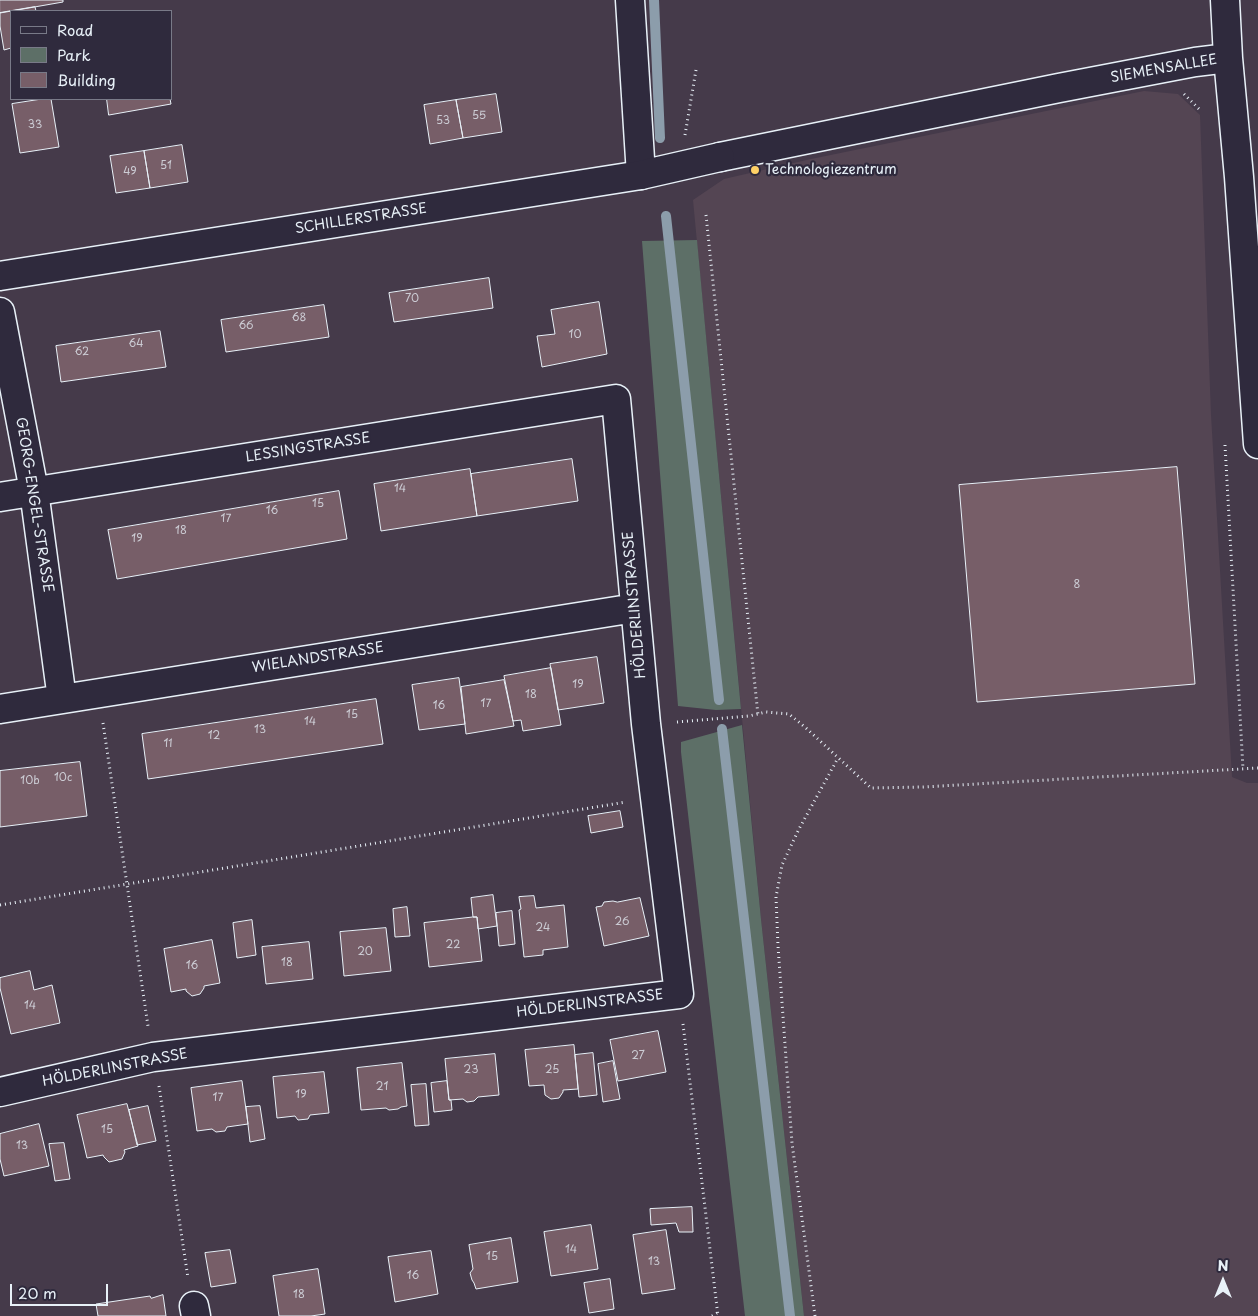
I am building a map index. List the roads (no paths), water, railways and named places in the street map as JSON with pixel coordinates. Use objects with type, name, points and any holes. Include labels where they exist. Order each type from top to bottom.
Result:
[{"type":"street","points":[[630,0],[641,175]]},
{"type":"street","points":[[1225,0],[1228,58]]},
{"type":"street","name":"SIEMENSALLEE","points":[[720,157],[1059,88],[1195,62],[1228,58],[1239,177],[1258,444]]},
{"type":"street","name":"SCHILLERSTRASSE","points":[[0,276],[641,175],[720,157]]},
{"type":"street","name":"GEORG-ENGEL-STRASSE","points":[[0,312],[34,491],[62,699]]},
{"type":"street","name":"LESSINGSTRASSE","points":[[0,496],[616,399]]},
{"type":"street","name":"HÖLDERLINSTRASSE","points":[[0,1092],[153,1058],[679,994],[646,724],[616,399]]},
{"type":"street","name":"WIELANDSTRASSE","points":[[0,709],[635,608]]},
{"type":"waterway","points":[[654,0],[660,138]]},
{"type":"waterway","points":[[666,216],[719,700]]},
{"type":"waterway","points":[[722,729],[790,1316]]},
{"type":"place","name":"Technologiezentrum","points":[[755,170]]}]
